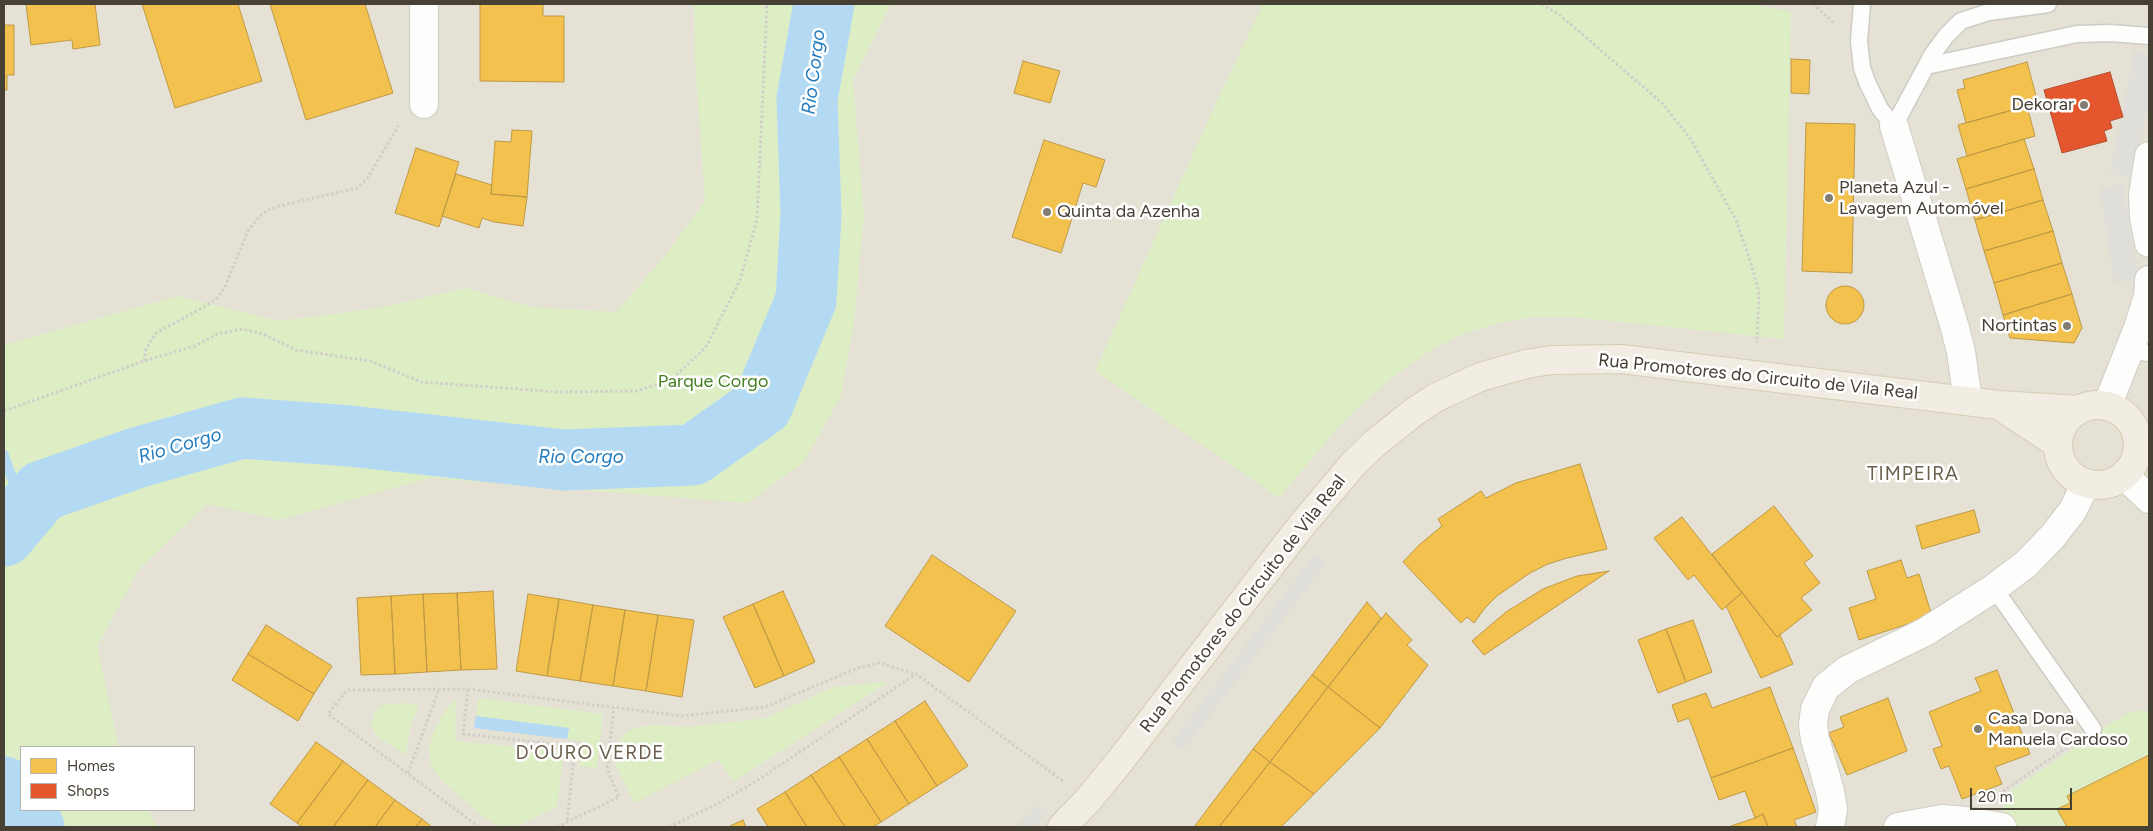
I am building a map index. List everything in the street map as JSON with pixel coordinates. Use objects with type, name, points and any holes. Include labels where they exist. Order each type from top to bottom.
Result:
[{"type":"main road","name":"Rua Promotores do Circuito de Vila Real","points":[[1062,827],[1120,762],[1325,496],[1375,443],[1414,412],[1435,398],[1480,377],[1518,366],[1552,360],[1621,359],[1999,405],[2078,410]]},
{"type":"main road","points":[[1999,405],[2058,444]]},
{"type":"main road","points":[[2114,410],[2132,424],[2138,439],[2137,459],[2113,482],[2100,485],[2086,483],[2074,478],[2065,468],[2060,457],[2058,444],[2060,431],[2067,420],[2078,410],[2092,406],[2114,410],[2149,419]]},
{"type":"street","points":[[424,4],[424,104]]},
{"type":"street","points":[[1894,126],[1955,328],[1961,352],[1968,401]]},
{"type":"street","points":[[2148,170],[2144,217],[2149,243]]},
{"type":"street","points":[[2114,410],[2140,352],[2149,280]]},
{"type":"street","points":[[2137,459],[2149,498]]},
{"type":"street","points":[[1830,827],[1831,796],[1813,725],[1815,709],[1822,694],[1832,680],[1847,670],[1910,641],[1994,588],[2026,564],[2053,536],[2073,510],[2086,483]]},
{"type":"street","points":[[1898,827],[1931,820],[1959,821],[2002,827]]},
{"type":"lane","points":[[1862,4],[1860,41],[1862,68],[1876,102],[1894,126],[1926,66],[1953,28],[1970,17],[1989,12],[2048,4]]},
{"type":"lane","points":[[1926,66],[2077,34],[2110,33],[2149,36]]},
{"type":"lane","points":[[1994,588],[2093,729]]},
{"type":"path","points":[[5,411],[144,361],[195,346],[217,334],[242,329],[263,334],[296,350],[370,361],[422,382],[558,392],[637,391],[672,379],[706,348],[740,280],[757,219],[766,4]]},
{"type":"path","points":[[1542,4],[1561,16],[1662,103],[1690,138],[1736,220],[1759,292],[1754,375]]},
{"type":"path","points":[[144,361],[146,349],[156,333],[204,307],[216,299],[224,289],[248,231],[256,219],[268,210],[279,206],[357,188],[367,179],[401,122],[424,104]]},
{"type":"path","points":[[479,827],[328,714],[348,690],[468,689],[682,716],[765,708],[858,668],[879,663],[916,674],[1088,800]]},
{"type":"path","points":[[669,827],[717,804],[754,782],[916,674]]},
{"type":"path","points":[[408,774],[439,689]]},
{"type":"path","points":[[468,689],[463,734],[575,746],[567,823]]},
{"type":"path","points":[[557,827],[619,797],[607,769],[614,708]]},
{"type":"path","points":[[1959,821],[2093,729]]},
{"type":"shaded area","points":[[4,4],[2149,4],[2149,827],[4,827]]},
{"type":"shaded area","points":[[2135,49],[2149,52],[2149,101],[2133,178],[2110,173]]},
{"type":"shaded area","points":[[2123,184],[2138,279],[2114,283],[2100,188]]},
{"type":"shaded area","points":[[1314,555],[1326,563],[1183,751],[1172,742]]},
{"type":"shaded area","points":[[1039,804],[1049,814],[1035,827],[1014,827]]},
{"type":"green space","name":"Parque Corgo","points":[[694,4],[891,4],[853,80],[864,215],[854,323],[841,396],[803,463],[747,503],[430,478],[279,520],[207,504],[140,568],[97,646],[119,746],[20,746],[20,811],[149,811],[157,827],[4,827],[4,345],[178,296],[279,321],[378,308],[466,288],[532,307],[616,312],[665,256],[705,201],[695,60]]},
{"type":"green space","points":[[1263,4],[1755,4],[1791,12],[1784,339],[1572,317],[1534,317],[1499,323],[1463,334],[1428,352],[1394,376],[1363,403],[1335,431],[1279,498],[1095,371],[1216,103]]},
{"type":"green space","points":[[890,681],[733,782],[719,760],[634,803],[615,765],[617,746],[624,734],[637,727],[653,725],[689,727],[765,718],[834,687]]},
{"type":"green space","points":[[456,698],[455,741],[564,751],[557,807],[522,824],[508,826],[495,824],[480,814],[440,779],[431,765],[429,749],[433,733],[443,714]]},
{"type":"green space","points":[[478,698],[603,714],[597,768],[579,766],[582,741],[567,739],[568,728],[476,716]]},
{"type":"green space","points":[[401,703],[419,705],[411,725],[407,755],[376,736],[371,725],[375,712],[383,705]]},
{"type":"green space","points":[[2137,711],[2149,711],[2149,827],[2027,827],[2009,824],[2000,798],[2105,727],[2126,714]]},
{"type":"water","points":[[476,716],[569,728],[567,739],[474,728]]},
{"type":"building: Homes","points":[[26,4],[95,4],[100,45],[73,49],[72,40],[31,45]]},
{"type":"building: Homes","points":[[142,4],[238,4],[262,81],[175,108]]},
{"type":"building: Homes","points":[[270,4],[365,4],[393,93],[306,120]]},
{"type":"building: Homes","points":[[480,4],[543,4],[543,16],[564,16],[564,82],[480,81]]},
{"type":"building: Homes","points":[[4,25],[14,25],[14,75],[7,75],[7,90],[4,90]]},
{"type":"building: Homes","points":[[1791,59],[1810,60],[1809,94],[1791,93]]},
{"type":"building: Homes","points":[[1023,61],[1060,71],[1050,103],[1014,93]]},
{"type":"building: Homes","points":[[2027,62],[2038,103],[1966,123],[1957,90],[1965,88],[1963,80]]},
{"type":"building: Homes","points":[[2027,106],[2035,136],[1967,156],[1958,125]]},
{"type":"building: Homes","name":"Planeta Azul - Lavagem Automóvel","points":[[1806,123],[1855,124],[1852,273],[1802,271]]},
{"type":"building: Homes","points":[[512,130],[532,131],[527,197],[491,194],[495,141],[511,142]]},
{"type":"building: Homes","points":[[2024,139],[2034,169],[1966,189],[1957,159]]},
{"type":"building: Homes","name":"Quinta da Azenha","points":[[1044,140],[1105,160],[1096,187],[1083,183],[1061,253],[1012,237]]},
{"type":"building: Homes","points":[[416,148],[459,162],[439,227],[395,213]]},
{"type":"building: Homes","points":[[2034,169],[2043,200],[1975,220],[1966,189]]},
{"type":"building: Homes","points":[[456,174],[492,185],[491,194],[527,197],[523,226],[494,222],[482,218],[479,228],[442,216]]},
{"type":"building: Homes","points":[[2043,200],[2053,231],[1984,251],[1975,220]]},
{"type":"building: Homes","points":[[2053,231],[2062,263],[1994,283],[1984,251]]},
{"type":"building: Homes","points":[[2062,263],[2072,294],[2003,315],[1994,283]]},
{"type":"building: Homes","points":[[1845,286],[1858,292],[1864,305],[1858,318],[1845,324],[1832,318],[1826,305],[1832,292]]},
{"type":"building: Homes","points":[[2072,294],[2082,328],[2074,343],[2010,338],[2003,315]]},
{"type":"building: Homes","points":[[1580,464],[1607,549],[1567,558],[1548,564],[1530,573],[1497,596],[1474,623],[1467,617],[1461,623],[1403,562],[1419,545],[1442,526],[1438,519],[1481,491],[1486,498],[1516,483]]},
{"type":"building: Homes","points":[[1774,506],[1813,556],[1804,563],[1820,583],[1801,598],[1812,610],[1777,637],[1712,554]]},
{"type":"building: Homes","points":[[1974,510],[1980,532],[1922,549],[1916,526]]},
{"type":"building: Homes","points":[[1682,517],[1742,593],[1722,610],[1694,575],[1688,580],[1654,538]]},
{"type":"building: Homes","points":[[932,555],[1016,611],[969,682],[885,626]]},
{"type":"building: Homes","points":[[1901,560],[1907,578],[1919,574],[1932,616],[1859,640],[1849,608],[1876,599],[1867,571]]},
{"type":"building: Homes","points":[[1609,571],[1484,655],[1472,641],[1506,612],[1543,589],[1577,576]]},
{"type":"building: Homes","points":[[493,591],[497,669],[461,670],[457,593]]},
{"type":"building: Homes","points":[[783,591],[815,662],[784,676],[753,604]]},
{"type":"building: Homes","points":[[457,593],[461,670],[427,672],[423,594]]},
{"type":"building: Homes","points":[[1742,593],[1777,637],[1780,635],[1793,664],[1761,678],[1726,606]]},
{"type":"building: Homes","points":[[423,594],[427,672],[395,674],[391,596]]},
{"type":"building: Homes","points":[[528,594],[559,599],[547,676],[516,671]]},
{"type":"building: Homes","points":[[391,596],[395,674],[361,675],[357,598]]},
{"type":"building: Homes","points":[[559,599],[593,605],[580,681],[547,676]]},
{"type":"building: Homes","points":[[1367,602],[1381,618],[1328,687],[1312,675]]},
{"type":"building: Homes","points":[[753,604],[784,676],[755,688],[723,617]]},
{"type":"building: Homes","points":[[593,605],[625,610],[613,686],[580,681]]},
{"type":"building: Homes","points":[[625,610],[658,615],[646,691],[613,686]]},
{"type":"building: Homes","points":[[1386,613],[1412,640],[1407,645],[1428,665],[1380,728],[1328,687]]},
{"type":"building: Homes","points":[[658,615],[694,620],[682,697],[646,691]]},
{"type":"building: Homes","points":[[1693,620],[1712,672],[1686,682],[1666,629]]},
{"type":"building: Homes","points":[[266,625],[332,666],[314,694],[248,654]]},
{"type":"building: Homes","points":[[1666,629],[1686,682],[1658,693],[1638,640]]},
{"type":"building: Homes","points":[[248,654],[314,694],[298,721],[232,680]]},
{"type":"building: Homes","name":"Casa Dona Manuela Cardoso","points":[[1997,670],[2030,754],[1995,767],[2002,784],[1962,799],[1949,766],[1941,769],[1933,749],[1942,746],[1929,712],[1981,691],[1975,678]]},
{"type":"building: Homes","points":[[1312,675],[1328,687],[1270,762],[1253,749]]},
{"type":"building: Homes","points":[[1328,687],[1380,728],[1314,794],[1270,762]]},
{"type":"building: Homes","points":[[1770,687],[1793,748],[1711,778],[1689,718],[1678,722],[1672,705],[1706,693],[1712,708]]},
{"type":"building: Homes","points":[[1888,698],[1907,751],[1847,775],[1829,733],[1844,727],[1840,717]]},
{"type":"building: Homes","points":[[925,701],[968,766],[937,786],[895,721]]},
{"type":"building: Homes","points":[[895,721],[937,786],[909,804],[867,739]]},
{"type":"building: Homes","points":[[867,739],[909,804],[881,822],[839,757]]},
{"type":"building: Homes","points":[[316,742],[343,761],[297,823],[270,804]]},
{"type":"building: Homes","points":[[1793,748],[1816,812],[1794,820],[1797,827],[1768,827],[1763,814],[1755,818],[1745,791],[1719,800],[1711,778]]},
{"type":"building: Homes","points":[[1253,749],[1270,762],[1219,827],[1194,827]]},
{"type":"building: Homes","points":[[2149,755],[2149,827],[2067,827],[2057,809],[2070,803],[2067,796]]},
{"type":"building: Homes","points":[[839,757],[881,822],[873,827],[845,827],[811,775]]},
{"type":"building: Homes","points":[[343,761],[368,780],[333,827],[302,827],[297,823]]},
{"type":"building: Homes","points":[[1270,762],[1314,794],[1281,827],[1219,827]]},
{"type":"building: Homes","points":[[811,775],[845,827],[807,827],[785,792]]},
{"type":"building: Homes","points":[[368,780],[395,800],[375,827],[333,827]]},
{"type":"building: Homes","points":[[785,792],[807,827],[768,827],[757,809]]},
{"type":"building: Homes","points":[[395,800],[422,819],[416,827],[375,827]]},
{"type":"building: Homes","points":[[1763,814],[1768,827],[1728,827],[1755,818]]},
{"type":"building: Homes","points":[[422,819],[432,827],[416,827]]},
{"type":"building: Homes","points":[[743,820],[746,827],[728,827]]},
{"type":"building: Shops","points":[[2110,72],[2123,117],[2110,121],[2112,128],[2104,131],[2107,141],[2062,153],[2044,90]]},
{"type":"waterway","name":"Rio Corgo","points":[[4,536],[42,491],[139,457],[242,428],[350,436],[564,460],[693,455],[762,406],[806,300],[811,215],[807,99],[824,4]]},
{"type":"waterway","points":[[4,455],[24,513]]},
{"type":"waterway","name":"Rio Corgo","points":[[4,787],[20,808]]},
{"type":"waterway","name":"Rio Corgo","points":[[22,811],[34,827]]},
{"type":"place","name":"Dekorar","points":[[2084,105]]},
{"type":"place","name":"Planeta Azul - Lavagem Automóvel","points":[[1829,198]]},
{"type":"place","name":"Quinta da Azenha","points":[[1047,212]]},
{"type":"place","name":"Nortintas","points":[[2067,326]]},
{"type":"place","name":"Casa Dona Manuela Cardoso","points":[[1978,729]]},
{"type":"district","name":"TIMPEIRA","points":[[1913,474]]},
{"type":"district","name":"D'OURO VERDE","points":[[590,753]]}]
